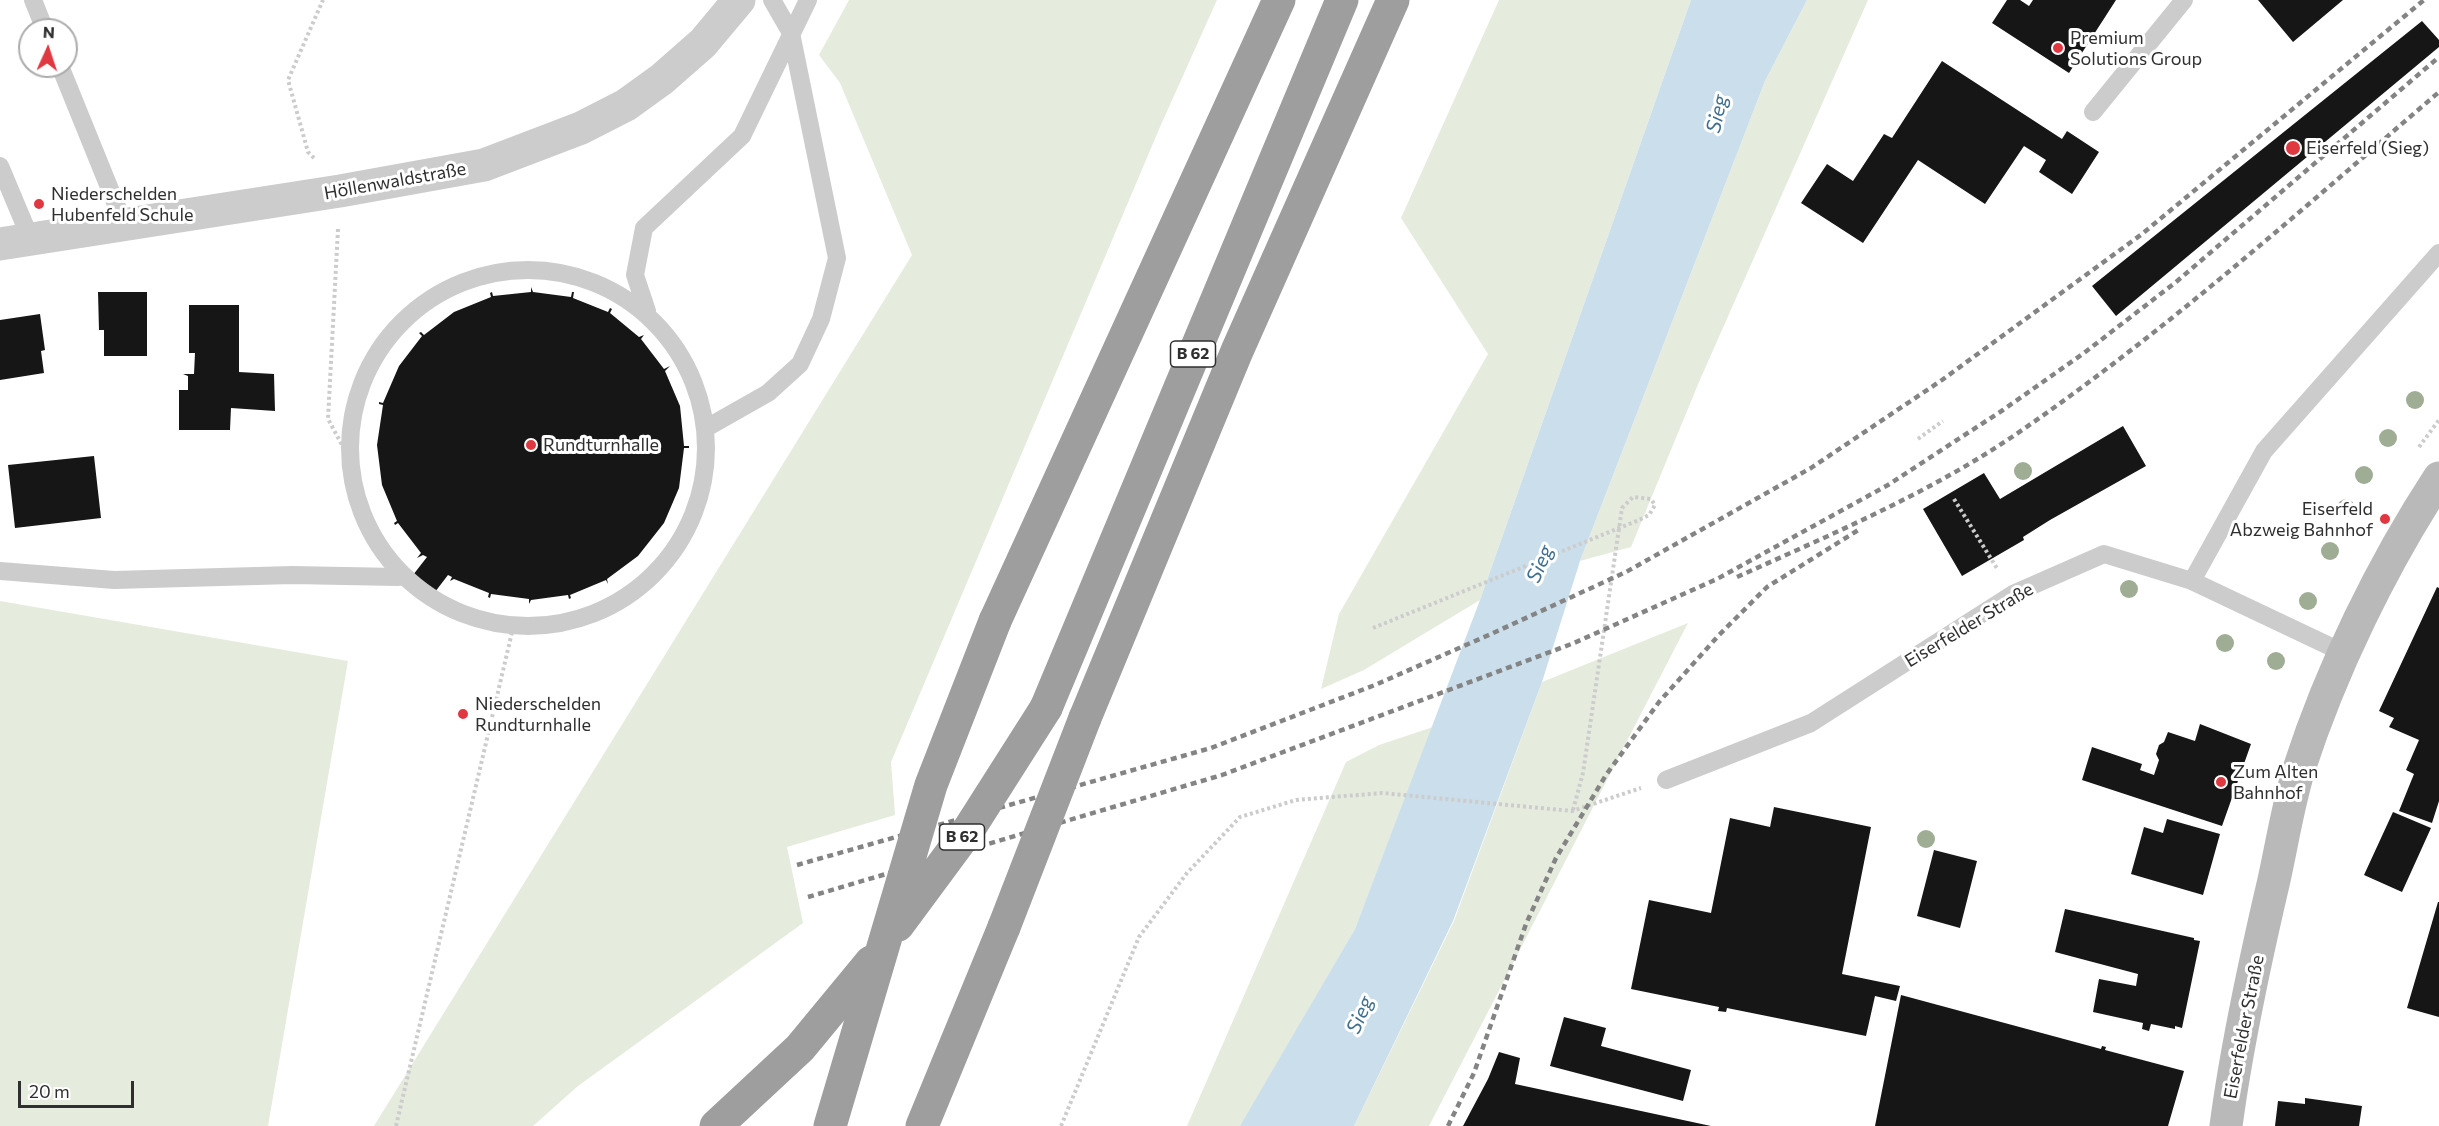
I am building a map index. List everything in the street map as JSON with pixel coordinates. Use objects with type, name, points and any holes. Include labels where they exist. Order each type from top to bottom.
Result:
[{"type":"highway","points":[[830,1126],[931,785],[995,621],[1280,0]]},
{"type":"highway","name":"B 62","points":[[1046,708],[1342,0]]},
{"type":"highway","name":"B 62","points":[[922,1126],[1004,927],[1084,718],[1237,351],[1393,0]]},
{"type":"highway","name":"B 62","points":[[716,1126],[800,1048],[871,962],[969,829],[1046,708],[1237,351]]},
{"type":"main road","name":"Eiserfelder Straße","points":[[2226,1126],[2233,1075],[2263,927],[2299,770],[2344,653],[2416,513],[2439,478]]},
{"type":"street","name":"Höllenwaldstraße","points":[[15,242],[340,191],[484,165],[581,128],[626,105],[662,79],[703,43],[739,0]]},
{"type":"lane","points":[[33,0],[40,18]]},
{"type":"lane","points":[[708,427],[768,393],[800,364],[821,319],[837,258],[791,33],[772,0]]},
{"type":"lane","points":[[647,311],[635,275],[644,228],[742,136],[808,0]]},
{"type":"lane","points":[[2093,112],[2184,0]]},
{"type":"lane","points":[[65,78],[124,224]]},
{"type":"lane","points":[[0,166],[15,242]]},
{"type":"lane","points":[[2192,581],[2264,451],[2439,253]]},
{"type":"lane","points":[[553,270],[605,282],[647,311],[682,352],[699,390],[708,427],[704,476],[687,528],[664,561],[630,590],[573,622],[513,627],[454,612],[398,577],[363,521],[349,458],[363,377],[390,334],[456,285],[491,274],[553,270]]},
{"type":"lane","name":"Eiserfelder Straße","points":[[1666,780],[1811,723],[2013,594],[2104,554],[2192,581],[2344,653]]},
{"type":"lane","points":[[0,571],[114,580],[292,575],[398,577]]},
{"type":"path","points":[[323,0],[288,80],[308,152],[340,191],[328,419],[349,458]]},
{"type":"path","points":[[1918,439],[1943,421]]},
{"type":"path","points":[[1373,628],[1639,520],[1649,515],[1655,505],[1651,499],[1633,497],[1622,508],[1583,773],[1572,811]]},
{"type":"path","points":[[1954,499],[2013,594]]},
{"type":"path","points":[[396,1126],[513,627]]},
{"type":"path","points":[[1061,1126],[1139,937],[1187,873],[1240,817],[1296,800],[1382,793],[1572,811],[1666,780]]},
{"type":"shaded area","points":[[849,0],[1217,0],[1160,127],[891,762],[895,815],[787,847],[803,923],[578,1086],[533,1126],[374,1126],[912,255],[840,83],[819,55]]},
{"type":"shaded area","points":[[1499,0],[1691,0],[1480,600],[1364,670],[1321,689],[1339,614],[1488,354],[1401,218]]},
{"type":"shaded area","points":[[1807,0],[1868,0],[1699,382],[1631,547],[1580,561],[1765,81]]},
{"type":"shaded area","points":[[0,601],[348,661],[268,1126],[0,1126]]},
{"type":"shaded area","points":[[1688,623],[1429,1126],[1354,1126],[1454,921],[1542,682]]},
{"type":"shaded area","points":[[1433,727],[1355,929],[1248,1114],[1240,1126],[1187,1126],[1346,762],[1379,745]]},
{"type":"water","name":"Sieg","points":[[1691,0],[1807,0],[1765,81],[1580,561],[1542,682],[1453,921],[1354,1126],[1240,1126],[1355,929],[1480,600]]},
{"type":"building","name":"Premium Solutions Group","points":[[2007,0],[2020,0],[2029,6],[2033,0],[2116,0],[2069,73],[1992,23]]},
{"type":"building","points":[[2258,0],[2343,0],[2293,42]]},
{"type":"building","points":[[2422,21],[2439,40],[2439,47],[2116,316],[2092,286]]},
{"type":"building","points":[[1942,61],[2062,139],[2067,131],[2099,152],[2072,194],[2039,172],[2046,160],[2024,146],[1985,204],[1918,160],[1863,243],[1801,203],[1827,164],[1853,181],[1884,134],[1892,138]]},
{"type":"building","name":"Rundturnhalle","points":[[531,287],[533,292],[571,297],[574,292],[573,298],[608,312],[610,308],[612,309],[610,313],[639,337],[644,335],[641,339],[664,369],[670,366],[665,371],[680,406],[684,446],[689,446],[689,448],[684,448],[679,488],[664,523],[638,556],[607,579],[608,584],[606,580],[570,595],[569,599],[568,595],[531,600],[529,604],[529,599],[491,594],[490,598],[489,593],[454,579],[450,581],[452,577],[448,575],[435,592],[413,575],[427,557],[423,555],[417,558],[421,553],[398,523],[395,525],[397,521],[382,485],[377,445],[383,405],[379,402],[383,403],[399,366],[422,336],[419,333],[424,335],[454,312],[491,297],[492,292],[493,296],[531,292]]},
{"type":"building","points":[[98,292],[147,292],[147,356],[104,356],[104,330],[99,330]]},
{"type":"building","points":[[189,305],[239,305],[239,372],[274,374],[275,411],[231,408],[230,430],[179,430],[179,390],[188,390],[188,376],[183,374],[194,374],[195,353],[189,353]]},
{"type":"building","points":[[40,314],[45,350],[41,351],[44,373],[0,380],[0,320]]},
{"type":"building","points":[[2123,426],[2146,466],[2050,520],[2023,537],[2024,540],[1962,576],[1923,509],[1984,473],[2000,499]]},
{"type":"building","points":[[94,456],[101,518],[15,528],[8,465]]},
{"type":"building","points":[[2437,587],[2439,588],[2439,801],[2432,823],[2399,811],[2414,774],[2406,770],[2419,740],[2389,727],[2394,718],[2379,711]]},
{"type":"building","name":"Zum Alten Bahnhof","points":[[2200,724],[2251,744],[2222,826],[2082,780],[2092,747],[2142,764],[2140,770],[2154,775],[2159,760],[2156,754],[2168,732],[2195,741]]},
{"type":"building","points":[[1774,807],[1871,827],[1842,974],[1900,986],[1896,1001],[1875,996],[1866,1036],[1727,1008],[1726,1012],[1718,1011],[1719,1007],[1631,989],[1649,900],[1711,913],[1730,818],[1770,827]]},
{"type":"building","points":[[2393,812],[2431,828],[2402,892],[2364,875]]},
{"type":"building","points":[[2167,819],[2220,834],[2203,895],[2131,874],[2144,827],[2163,833]]},
{"type":"building","points":[[1934,850],[1977,861],[1960,928],[1917,916]]},
{"type":"building","points":[[2439,902],[2439,1017],[2407,1008]]},
{"type":"building","points":[[2065,909],[2200,941],[2182,1028],[2175,1026],[2175,1029],[2151,1024],[2149,1031],[2142,1029],[2143,1023],[2093,1012],[2099,979],[2136,986],[2138,974],[2055,952]]},
{"type":"building","points":[[1901,995],[2101,1049],[2102,1046],[2106,1047],[2105,1050],[2184,1071],[2168,1126],[1875,1126]]},
{"type":"building","points":[[1564,1017],[1606,1028],[1601,1046],[1691,1070],[1683,1101],[1550,1066]]},
{"type":"building","points":[[1499,1052],[1520,1058],[1515,1084],[1711,1126],[1463,1126],[1488,1079]]},
{"type":"building","points":[[2305,1098],[2362,1106],[2359,1126],[2275,1126],[2278,1101],[2305,1104]]},
{"type":"railway","points":[[797,865],[1211,748],[1375,685],[1626,572],[1811,468],[1942,380],[2142,234],[2424,0]]},
{"type":"railway","points":[[808,897],[1222,775],[1574,643],[1717,579],[1888,485],[2003,410],[2084,353],[2176,282],[2439,57]]},
{"type":"railway","points":[[1737,577],[1912,495],[1980,458],[2012,437],[2177,314],[2439,92]]},
{"type":"railway","points":[[1448,1126],[1474,1073],[1526,924],[1556,858],[1606,775],[1659,702],[1719,635],[1767,587],[1860,529]]},
{"type":"place","name":"Premium Solutions Group","points":[[2058,48]]},
{"type":"place","name":"Eiserfeld (Sieg)","points":[[2293,148]]},
{"type":"place","name":"Niederschelden Hubenfeld Schule","points":[[39,204]]},
{"type":"place","name":"Rundturnhalle","points":[[531,445]]},
{"type":"place","name":"Eiserfeld Abzweig Bahnhof","points":[[2385,519]]},
{"type":"place","name":"Niederschelden Rundturnhalle","points":[[463,714]]},
{"type":"place","name":"Zum Alten Bahnhof","points":[[2221,782]]}]
